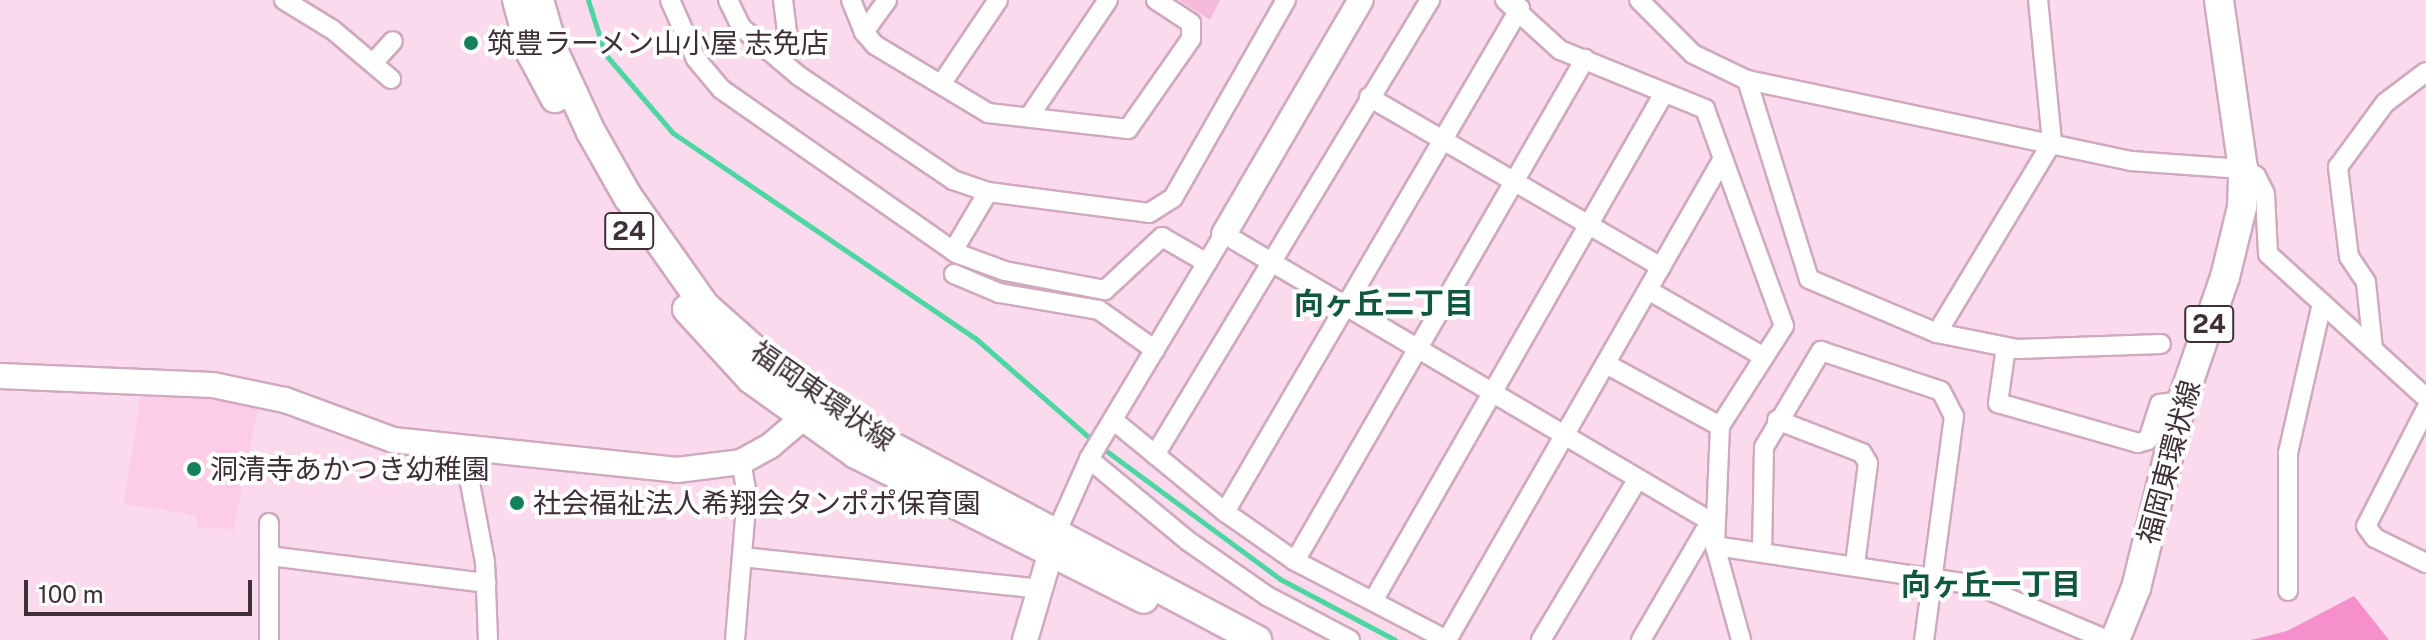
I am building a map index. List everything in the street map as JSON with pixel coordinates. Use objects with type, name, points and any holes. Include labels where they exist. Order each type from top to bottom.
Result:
[{"type":"main road","name":"福岡東環状線","points":[[517,0],[532,55],[616,214],[697,323],[751,379],[809,406]]},
{"type":"main road","name":"福岡東環状線","points":[[539,0],[554,52],[591,132],[665,253],[705,306],[856,454],[1054,542],[1257,640]]},
{"type":"main road","name":"福岡東環状線","points":[[2115,640],[2143,561],[2182,401],[2225,277],[2242,207],[2243,169],[2219,0]]},
{"type":"main road","name":"福岡東環状線","points":[[1054,542],[1218,640]]},
{"type":"street","points":[[284,0],[374,62],[391,79]]},
{"type":"street","points":[[670,0],[696,59],[721,89],[953,251],[1005,271],[1105,290],[1162,237],[1207,263]]},
{"type":"street","points":[[728,0],[741,27],[780,60],[953,180],[988,192],[1149,213],[1173,198],[1286,0]]},
{"type":"street","points":[[780,60],[787,32],[783,0]]},
{"type":"street","points":[[851,0],[864,32],[875,45],[988,113],[1128,129],[1191,39],[1191,23],[1156,0]]},
{"type":"street","points":[[864,32],[887,0]]},
{"type":"street","points":[[942,83],[998,0]]},
{"type":"street","points":[[1029,117],[1108,0]]},
{"type":"street","points":[[1025,640],[1054,542],[1089,459],[1361,0]]},
{"type":"street","points":[[1155,455],[1430,0]]},
{"type":"street","points":[[1639,0],[1693,54],[1747,80],[2131,161],[2243,169],[2256,176],[2265,194],[2268,254],[2426,398]]},
{"type":"street","points":[[1937,333],[2052,142],[2038,0]]},
{"type":"street","points":[[1225,512],[1443,141],[1513,4],[1560,50],[1705,109],[1721,162],[1784,326],[1720,426],[1715,546],[1739,638]]},
{"type":"street","points":[[374,62],[393,41]]},
{"type":"street","points":[[1295,561],[1420,350],[1585,59]]},
{"type":"street","points":[[2373,349],[2366,282],[2349,257],[2338,167],[2385,103],[2426,72]]},
{"type":"street","points":[[1747,80],[1809,279],[1937,333],[2006,347],[2161,344]]},
{"type":"street","points":[[1373,601],[1664,93]]},
{"type":"street","points":[[1369,97],[1661,267]]},
{"type":"street","points":[[1113,420],[1225,512],[1295,561],[1447,640],[1567,437],[1721,162]]},
{"type":"street","points":[[953,251],[988,192]]},
{"type":"street","points":[[1224,234],[1715,524]]},
{"type":"street","points":[[954,274],[999,293],[1099,310],[1155,350]]},
{"type":"street","points":[[1648,290],[1764,357]]},
{"type":"street","points":[[2288,591],[2288,453],[2322,303]]},
{"type":"street","points":[[2006,347],[1998,403],[2138,443],[2148,440],[2160,404],[2182,401]]},
{"type":"street","points":[[1762,552],[1764,447],[1777,420],[1821,351],[1941,391],[1954,416],[1924,640]]},
{"type":"street","points":[[1608,365],[1720,426]]},
{"type":"street","points":[[0,376],[213,385],[285,400],[393,440],[464,451],[677,470],[741,462],[770,446],[809,406]]},
{"type":"street","points":[[2426,409],[2366,526],[2375,538],[2426,563]]},
{"type":"street","points":[[1777,420],[1862,453],[1868,463],[1855,564]]},
{"type":"street","points":[[464,451],[486,583],[488,640]]},
{"type":"street","points":[[1089,459],[1188,541],[1267,596],[1350,640]]},
{"type":"street","points":[[735,640],[747,495],[741,462]]},
{"type":"street","points":[[1541,640],[1637,480]]},
{"type":"street","points":[[269,523],[269,640]]},
{"type":"street","points":[[1641,640],[1704,532],[1715,524]]},
{"type":"street","points":[[1715,546],[1932,575],[1977,585],[2107,640]]},
{"type":"street","points":[[269,556],[486,583]]},
{"type":"street","points":[[742,557],[1039,589]]},
{"type":"shaded area","points":[[1179,0],[1220,0],[1210,20]]},
{"type":"shaded area","points":[[141,393],[184,394],[258,408],[234,529],[198,528],[196,515],[124,504]]},
{"type":"shaded area","points":[[2354,596],[2389,640],[2251,640],[2287,631]]},
{"type":"waterway","points":[[588,0],[605,54],[673,133],[975,338],[1093,441]]},
{"type":"waterway","points":[[1101,447],[1280,579],[1395,640]]},
{"type":"place","name":"筑豊ラーメン山小屋 志免店","points":[[471,43]]},
{"type":"place","name":"洞清寺あかつき幼稚園","points":[[194,469]]},
{"type":"place","name":"社会福祉法人希翔会タンポポ保育園","points":[[517,503]]},
{"type":"district","name":"向ヶ丘二丁目","points":[[1384,303]]},
{"type":"district","name":"向ヶ丘一丁目","points":[[1991,584]]}]
